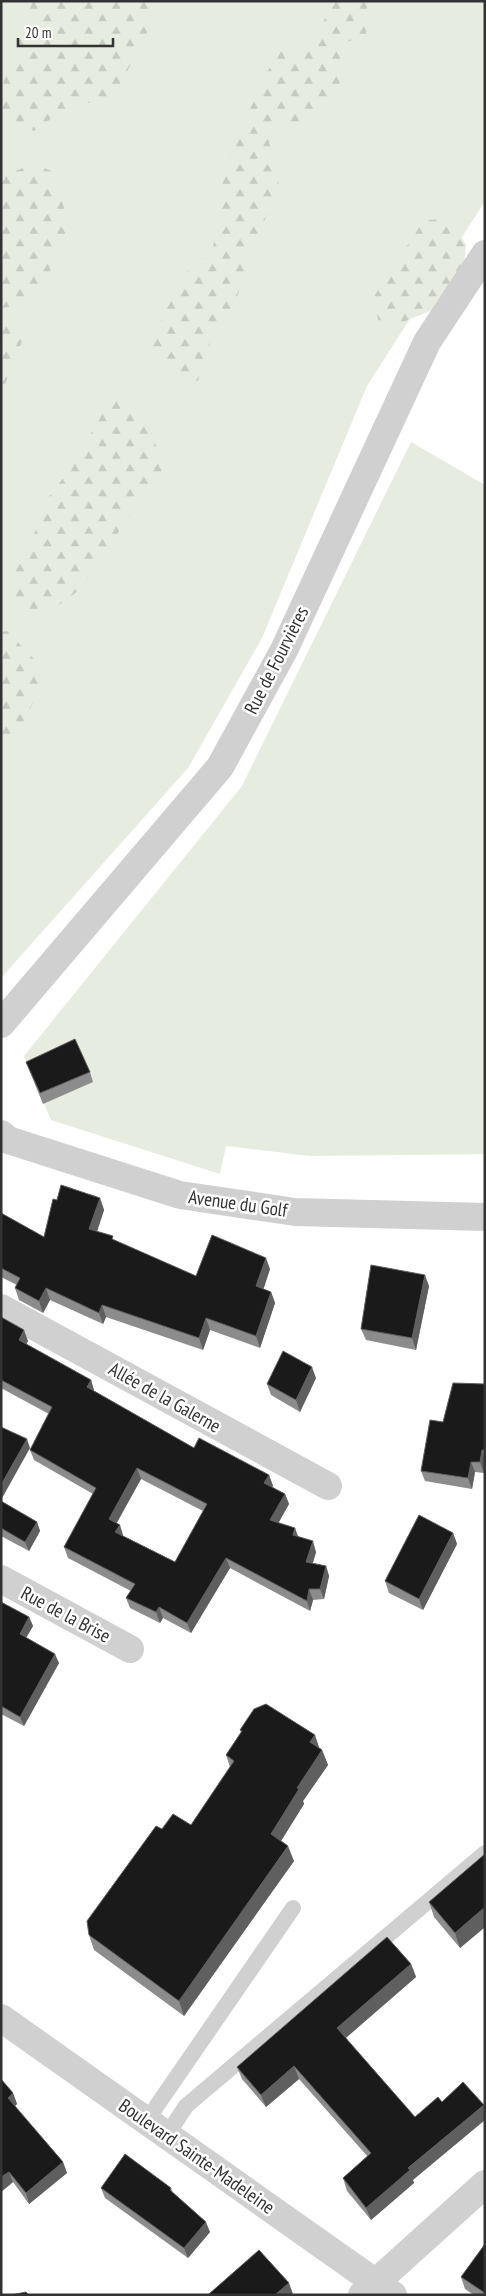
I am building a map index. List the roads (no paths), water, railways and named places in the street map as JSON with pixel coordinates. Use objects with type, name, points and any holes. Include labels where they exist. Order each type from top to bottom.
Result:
[{"type":"street","name":"Rue de Fourvières","points":[[1,1024],[220,767],[284,650],[427,342],[485,254]]},
{"type":"street","name":"Avenue du Golf","points":[[1,1134],[8,1140],[180,1195],[295,1212],[485,1217]]},
{"type":"street","name":"Allée de la Galerne","points":[[1,1308],[328,1486]]},
{"type":"street","name":"Rue de la Brise","points":[[1,1579],[130,1649]]},
{"type":"street","name":"Boulevard Sainte-Madeleine","points":[[1,2018],[157,2127],[377,2291]]},
{"type":"street","points":[[377,2291],[485,2184]]},
{"type":"lane","points":[[157,2127],[186,2106],[485,1853]]},
{"type":"lane","points":[[157,2127],[293,1908]]}]
